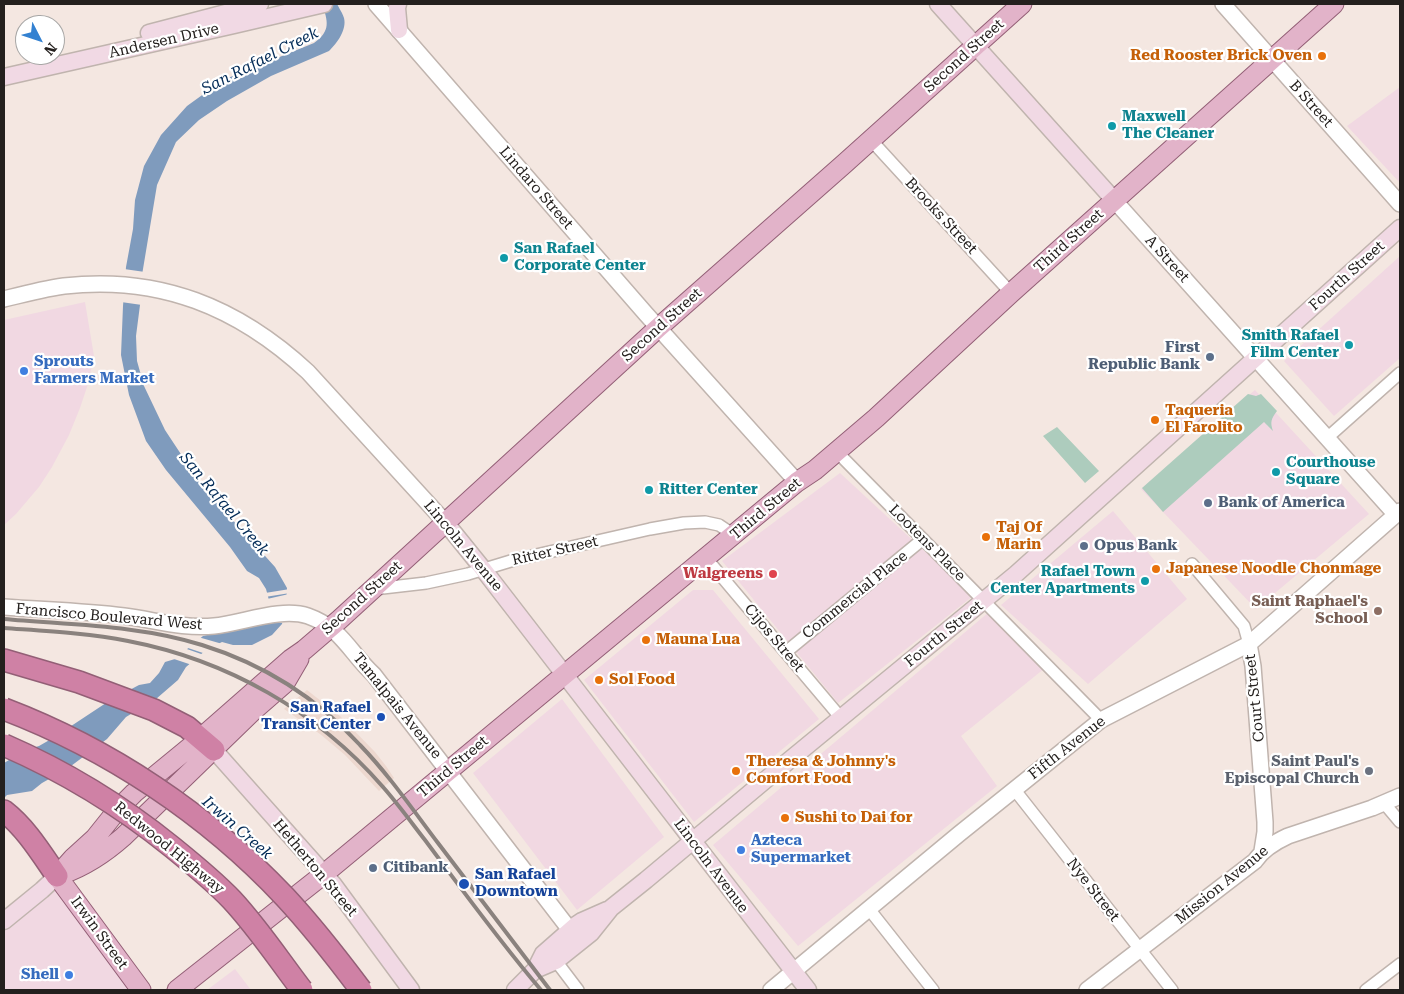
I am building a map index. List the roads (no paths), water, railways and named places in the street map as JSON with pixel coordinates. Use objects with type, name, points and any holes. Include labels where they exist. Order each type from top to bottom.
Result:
[{"type":"highway","points":[[4,660],[53,674],[154,710],[177,721],[207,744]]},
{"type":"highway","points":[[4,708],[61,734],[110,760],[137,776],[202,822],[284,896],[321,938],[361,990]]},
{"type":"highway","name":"Redwood Highway","points":[[4,745],[50,766],[100,794],[191,862],[244,914],[302,990]]},
{"type":"highway","points":[[4,810],[25,831],[57,876]]},
{"type":"main road","name":"Andersen Drive","points":[[65,52],[260,4]]},
{"type":"main road","name":"Andersen Drive","points":[[4,77],[324,4]]},
{"type":"main road","points":[[398,4],[399,30]]},
{"type":"main road","name":"A Street","points":[[938,4],[1114,200]]},
{"type":"main road","name":"Second Street","points":[[4,921],[57,876],[82,867],[123,837],[207,744],[254,710],[285,683],[304,650],[658,328],[1022,4]]},
{"type":"main road","name":"Third Street","points":[[177,990],[324,874],[797,482],[837,452],[1114,200],[1334,4]]},
{"type":"main road","name":"Fourth Street","points":[[535,970],[556,961],[591,933],[611,908],[985,601],[1400,228]]},
{"type":"main road","name":"Lincoln Avenue","points":[[445,522],[808,990]]},
{"type":"main road","name":"Hetherton Street","points":[[207,744],[324,874],[411,990]]},
{"type":"main road","name":"Irwin Street","points":[[57,876],[141,990]]},
{"type":"main road","name":"Fourth Street","points":[[516,990],[535,970],[543,954],[570,930],[582,921],[611,908]]},
{"type":"street","name":"Lindaro Street","points":[[376,4],[658,328],[797,482]]},
{"type":"street","name":"B Street","points":[[1223,4],[1400,204]]},
{"type":"street","name":"Brooks Street","points":[[871,140],[1011,293]]},
{"type":"street","name":"A Street","points":[[1114,200],[1327,438],[1398,513]]},
{"type":"street","name":"Lincoln Avenue","points":[[4,299],[65,286],[102,284],[154,289],[190,299],[222,311],[245,323],[281,348],[317,382],[445,522]]},
{"type":"street","points":[[1327,438],[1400,373]]},
{"type":"street","name":"Lootens Place","points":[[837,452],[1102,720]]},
{"type":"street","name":"Fifth Avenue","points":[[771,990],[1014,789],[1102,720],[1249,644],[1398,513]]},
{"type":"street","name":"Ritter Street","points":[[373,589],[426,583],[508,561],[650,528],[704,522],[719,525],[734,535]]},
{"type":"street","name":"Commercial Place","points":[[786,652],[923,539]]},
{"type":"street","name":"Cijos Street","points":[[706,558],[841,718]]},
{"type":"street","name":"Court Street","points":[[1192,564],[1244,626],[1249,644],[1254,666],[1265,813],[1262,851]]},
{"type":"street","name":"Francisco Boulevard West","points":[[4,607],[104,614],[191,627],[217,625],[294,613],[307,616],[331,627]]},
{"type":"street","name":"Tamalpais Avenue","points":[[331,627],[374,675],[570,930]]},
{"type":"street","name":"Nye Street","points":[[1014,789],[1172,990]]},
{"type":"street","name":"Mission Avenue","points":[[1087,990],[1254,861],[1262,851],[1288,836],[1400,796]]},
{"type":"street","points":[[1384,803],[1400,822]]},
{"type":"street","points":[[870,909],[933,990]]},
{"type":"street","points":[[556,961],[578,990]]},
{"type":"street","points":[[1366,990],[1400,964]]},
{"type":"water","points":[[322,4],[337,4],[345,23],[343,32],[329,51],[271,76],[227,101],[199,120],[176,142],[157,185],[141,281],[136,336],[137,361],[144,386],[165,430],[202,486],[275,567],[287,588],[282,624],[272,635],[252,645],[233,645],[222,642],[206,650],[186,667],[178,680],[156,699],[126,717],[107,739],[67,769],[32,791],[7,795],[4,798],[4,763],[26,750],[39,746],[53,738],[109,701],[139,685],[150,683],[159,673],[165,662],[175,659],[203,636],[238,628],[271,608],[266,589],[259,578],[247,571],[230,547],[166,470],[146,441],[129,395],[121,355],[126,267],[133,229],[135,200],[144,166],[161,135],[187,106],[223,80],[314,43],[319,39],[326,30],[327,25]]},
{"type":"railway","points":[[4,619],[104,627],[178,638],[225,653],[288,684],[326,712],[381,768],[550,990]]},
{"type":"railway","points":[[4,628],[97,636],[165,650],[200,661],[235,676],[299,712],[329,735],[383,787],[496,935],[541,990]]},
{"type":"place","name":"Red Rooster Brick Oven","points":[[1322,56]]},
{"type":"place","name":"Maxwell The Cleaner","points":[[1112,126]]},
{"type":"place","name":"San Rafael Corporate Center","points":[[504,258]]},
{"type":"place","name":"Smith Rafael Film Center","points":[[1349,345]]},
{"type":"place","name":"First Republic Bank","points":[[1210,357]]},
{"type":"place","name":"Sprouts Farmers Market","points":[[24,371]]},
{"type":"place","name":"Taqueria El Farolito","points":[[1155,420]]},
{"type":"place","name":"Courthouse Square","points":[[1276,472]]},
{"type":"place","name":"Ritter Center","points":[[649,490]]},
{"type":"place","name":"Bank of America","points":[[1208,503]]},
{"type":"place","name":"Taj Of Marin","points":[[986,537]]},
{"type":"place","name":"Opus Bank","points":[[1084,546]]},
{"type":"place","name":"Japanese Noodle Chonmage","points":[[1156,569]]},
{"type":"place","name":"Walgreens","points":[[773,574]]},
{"type":"place","name":"Rafael Town Center Apartments","points":[[1145,581]]},
{"type":"place","name":"Saint Raphael's School","points":[[1378,611]]},
{"type":"place","name":"Mauna Lua","points":[[646,640]]},
{"type":"place","name":"Sol Food","points":[[599,680]]},
{"type":"place","name":"San Rafael Transit Center","points":[[381,717]]},
{"type":"place","name":"Theresa & Johnny's Comfort Food","points":[[736,771]]},
{"type":"place","name":"Saint Paul's Episcopal Church","points":[[1369,771]]},
{"type":"place","name":"Sushi to Dai for","points":[[785,818]]},
{"type":"place","name":"Azteca Supermarket","points":[[741,850]]},
{"type":"place","name":"Citibank","points":[[373,868]]},
{"type":"place","name":"San Rafael Downtown","points":[[464,884]]},
{"type":"place","name":"Shell","points":[[69,975]]},
{"type":"water label","name":"San Rafael Creek","points":[[260,61]]},
{"type":"water label","name":"San Rafael Creek","points":[[224,504]]},
{"type":"water label","name":"Irwin Creek","points":[[237,828]]}]
